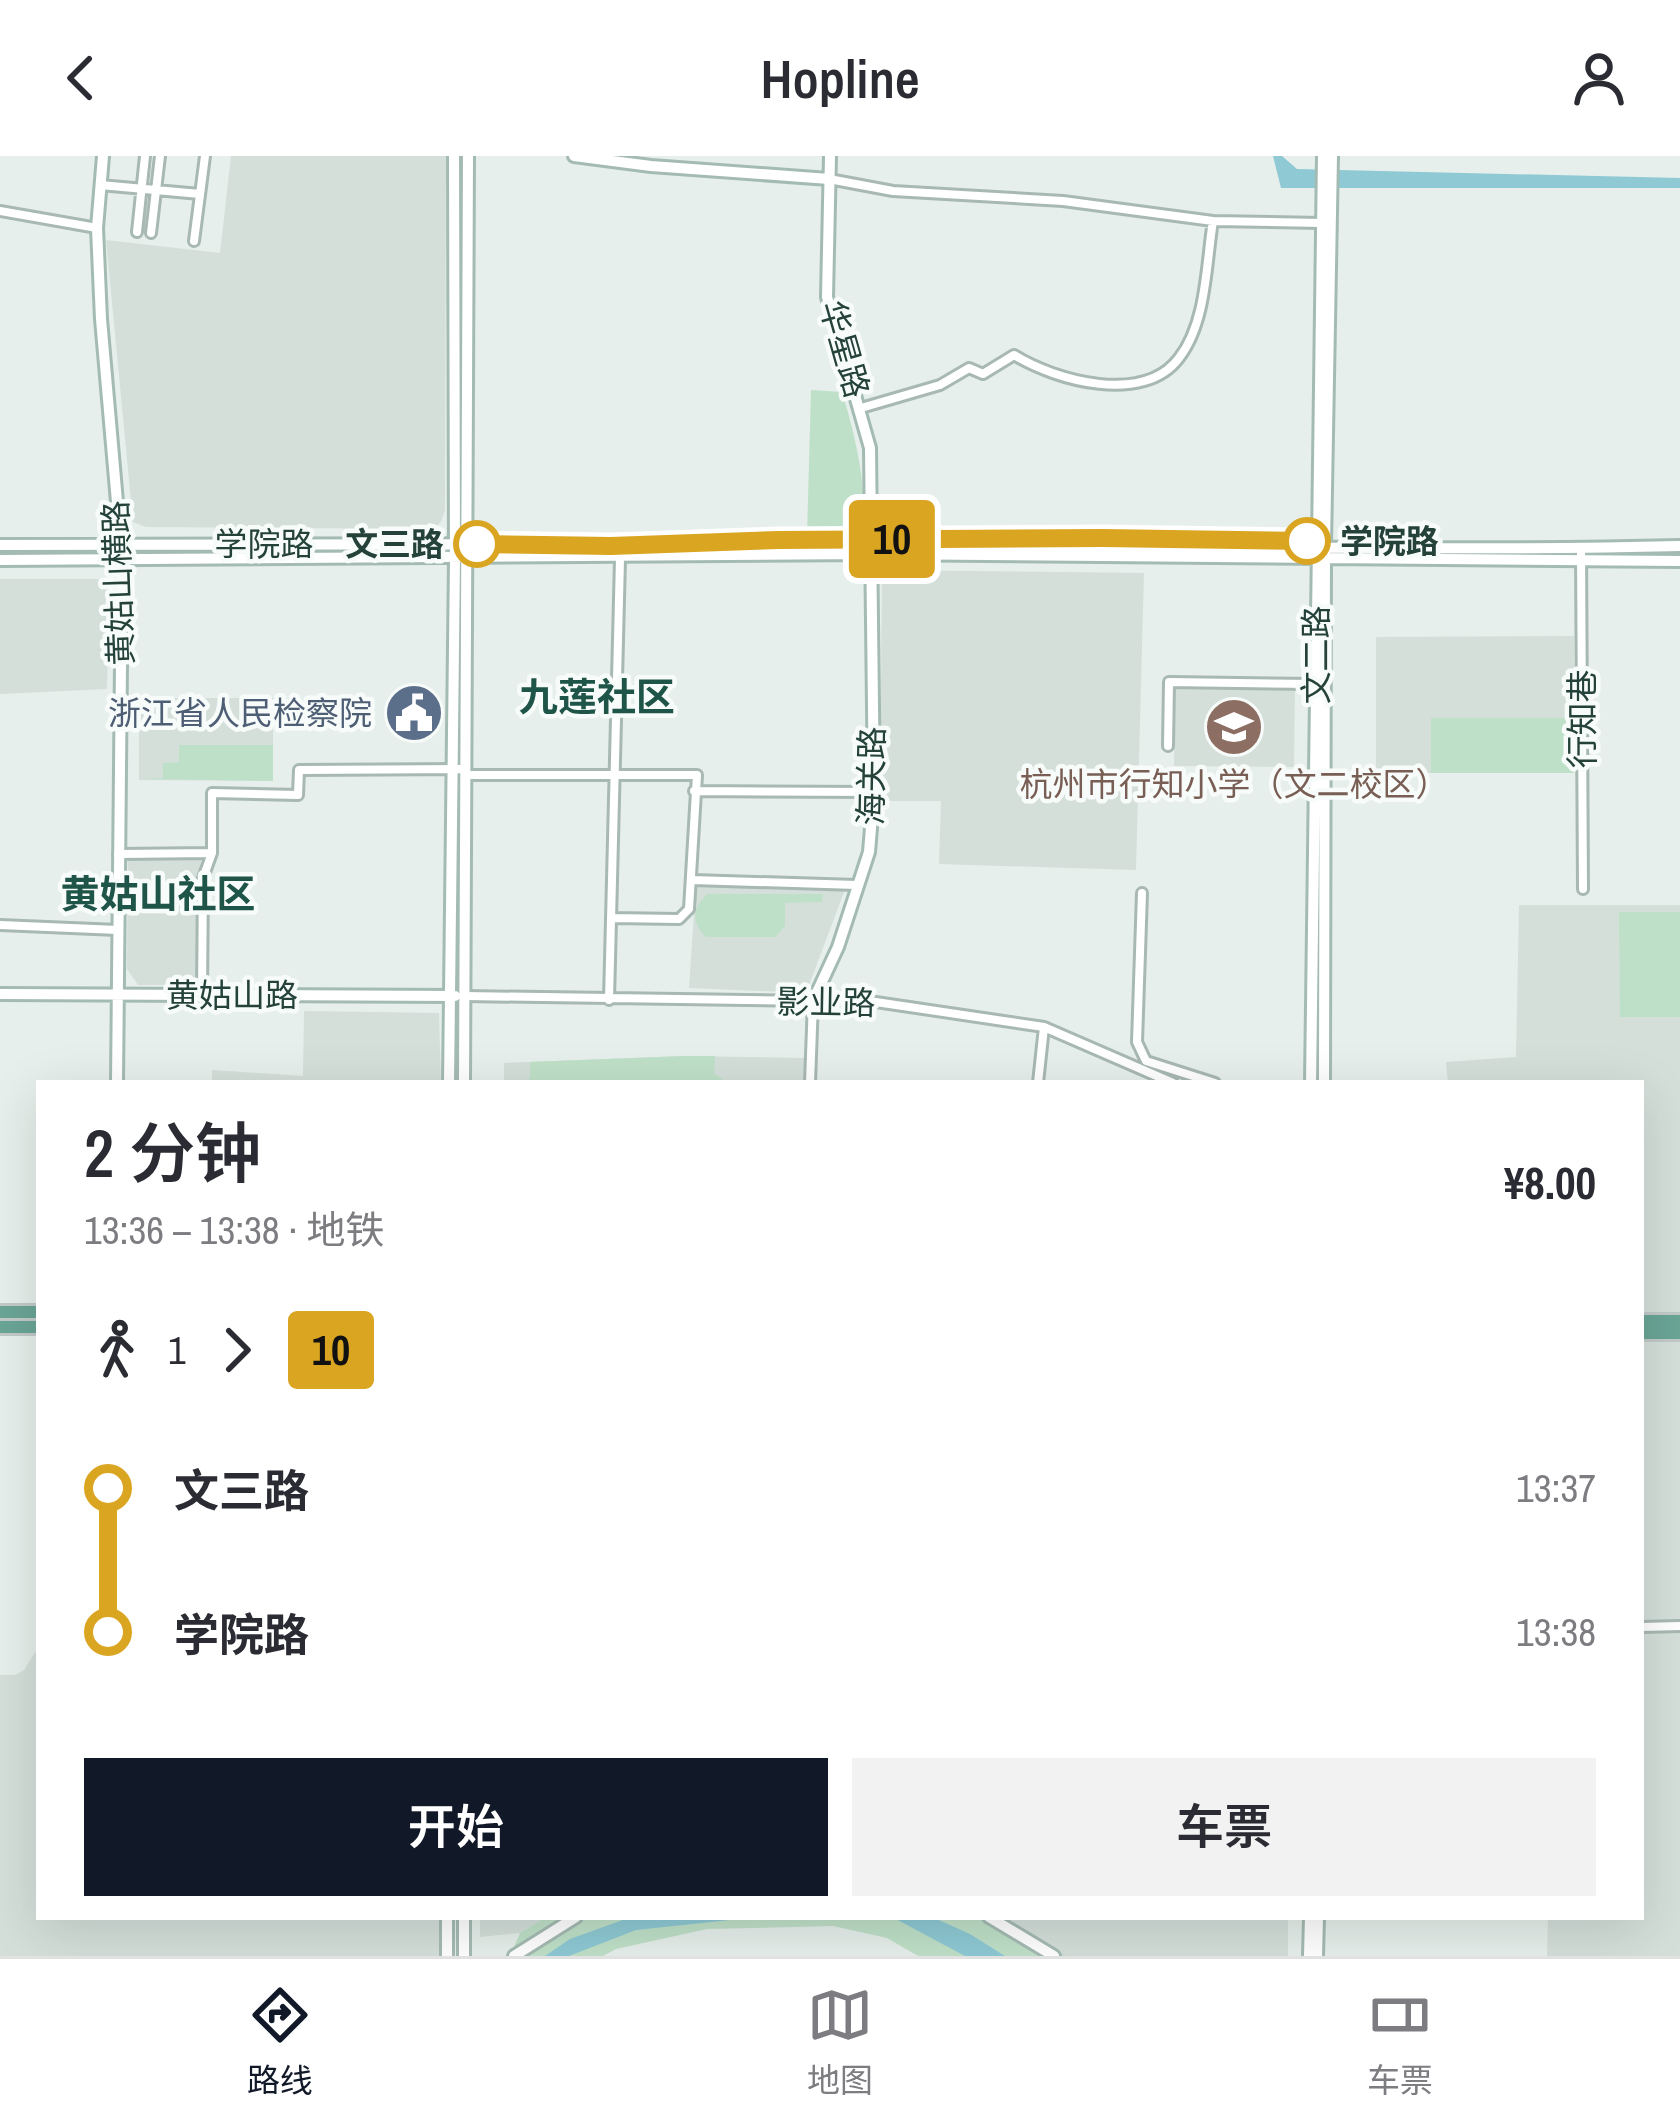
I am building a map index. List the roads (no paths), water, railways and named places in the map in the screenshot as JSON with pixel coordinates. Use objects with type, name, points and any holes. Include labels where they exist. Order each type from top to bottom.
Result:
[{"type":"main road","name":"黄姑山横路","points":[[103,156],[97,228],[102,340],[122,543],[117,1080]]},
{"type":"main road","points":[[454,156],[461,552]]},
{"type":"main road","points":[[464,1080],[461,552],[468,156]]},
{"type":"main road","points":[[574,156],[829,179]]},
{"type":"main road","name":"华星路","points":[[830,156],[827,297],[870,448],[870,548]]},
{"type":"main road","name":"文二路","points":[[1312,1080],[1327,161]]},
{"type":"main road","name":"文二路","points":[[1324,1080],[1322,224],[1327,192]]},
{"type":"main road","name":"学院路","points":[[0,545],[122,543],[620,559],[870,548]]},
{"type":"main road","name":"学院路","points":[[0,560],[461,552],[620,544],[1581,555],[1680,561]]},
{"type":"main road","name":"学院路","points":[[1581,555],[1680,546]]},
{"type":"main road","name":"海关路","points":[[813,1001],[838,947],[869,853],[874,792],[870,548]]},
{"type":"main road","points":[[448,1080],[461,771]]},
{"type":"main road","name":"黄姑山路","points":[[0,994],[465,996]]},
{"type":"main road","points":[[0,1312],[36,1312]]},
{"type":"main road","points":[[1644,1321],[1680,1321]]},
{"type":"main road","points":[[0,1328],[36,1328]]},
{"type":"main road","points":[[1644,1333],[1680,1334]]},
{"type":"main road","points":[[447,1920],[447,1956]]},
{"type":"main road","points":[[464,1920],[464,1956]]},
{"type":"main road","points":[[514,1956],[571,1920]]},
{"type":"main road","points":[[994,1920],[1054,1956]]},
{"type":"main road","points":[[1313,1956],[1314,1920]]},
{"type":"street","points":[[137,232],[145,156]]},
{"type":"street","points":[[151,233],[160,156]]},
{"type":"street","points":[[194,241],[205,156]]},
{"type":"street","points":[[829,179],[892,190],[1063,201],[1213,220],[1322,224]]},
{"type":"street","points":[[100,185],[200,194]]},
{"type":"street","points":[[0,211],[97,228]]},
{"type":"street","points":[[861,408],[940,385],[969,368],[983,374],[1014,355],[1036,368],[1102,385],[1128,387],[1155,374],[1178,361],[1188,342],[1198,312],[1213,220]]},
{"type":"street","name":"行知巷","points":[[1581,555],[1583,889]]},
{"type":"street","points":[[609,1000],[620,559]]},
{"type":"street","points":[[1168,746],[1169,682],[1316,684]]},
{"type":"street","points":[[202,994],[203,878],[212,853],[212,794],[298,795],[299,770],[698,776],[689,909],[679,919],[611,918]]},
{"type":"street","points":[[694,791],[874,792]]},
{"type":"street","points":[[118,854],[212,853]]},
{"type":"street","points":[[692,880],[859,886]]},
{"type":"street","points":[[1142,893],[1138,1042],[1146,1061],[1206,1080]]},
{"type":"street","points":[[0,925],[118,930]]},
{"type":"street","name":"影业路","points":[[465,996],[813,1001],[842,997],[1045,1027],[1166,1080]]},
{"type":"street","points":[[810,1080],[813,1001]]},
{"type":"street","points":[[1038,1080],[1045,1027]]},
{"type":"street","points":[[1644,1627],[1680,1626]]},
{"type":"water","points":[[1273,156],[1282,156],[1297,169],[1680,178],[1680,188],[1281,188]]},
{"type":"water","points":[[623,1920],[731,1920],[636,1930],[569,1956],[545,1956],[570,1939]]},
{"type":"water","points":[[898,1920],[939,1920],[1005,1956],[965,1956]]},
{"type":"metro line","name":"10","points":[[477,544],[1102,538],[1307,541]]},
{"type":"place","name":"学院路","points":[[1307,541]]},
{"type":"place","name":"文三路","points":[[477,544]]},
{"type":"place","name":"浙江省人民检察院","points":[[414,713]]},
{"type":"place","name":"杭州市行知小学（文二校区）","points":[[1234,727]]},
{"type":"district","name":"九莲社区","points":[[597,697]]},
{"type":"district","name":"黄姑山社区","points":[[158,894]]}]
